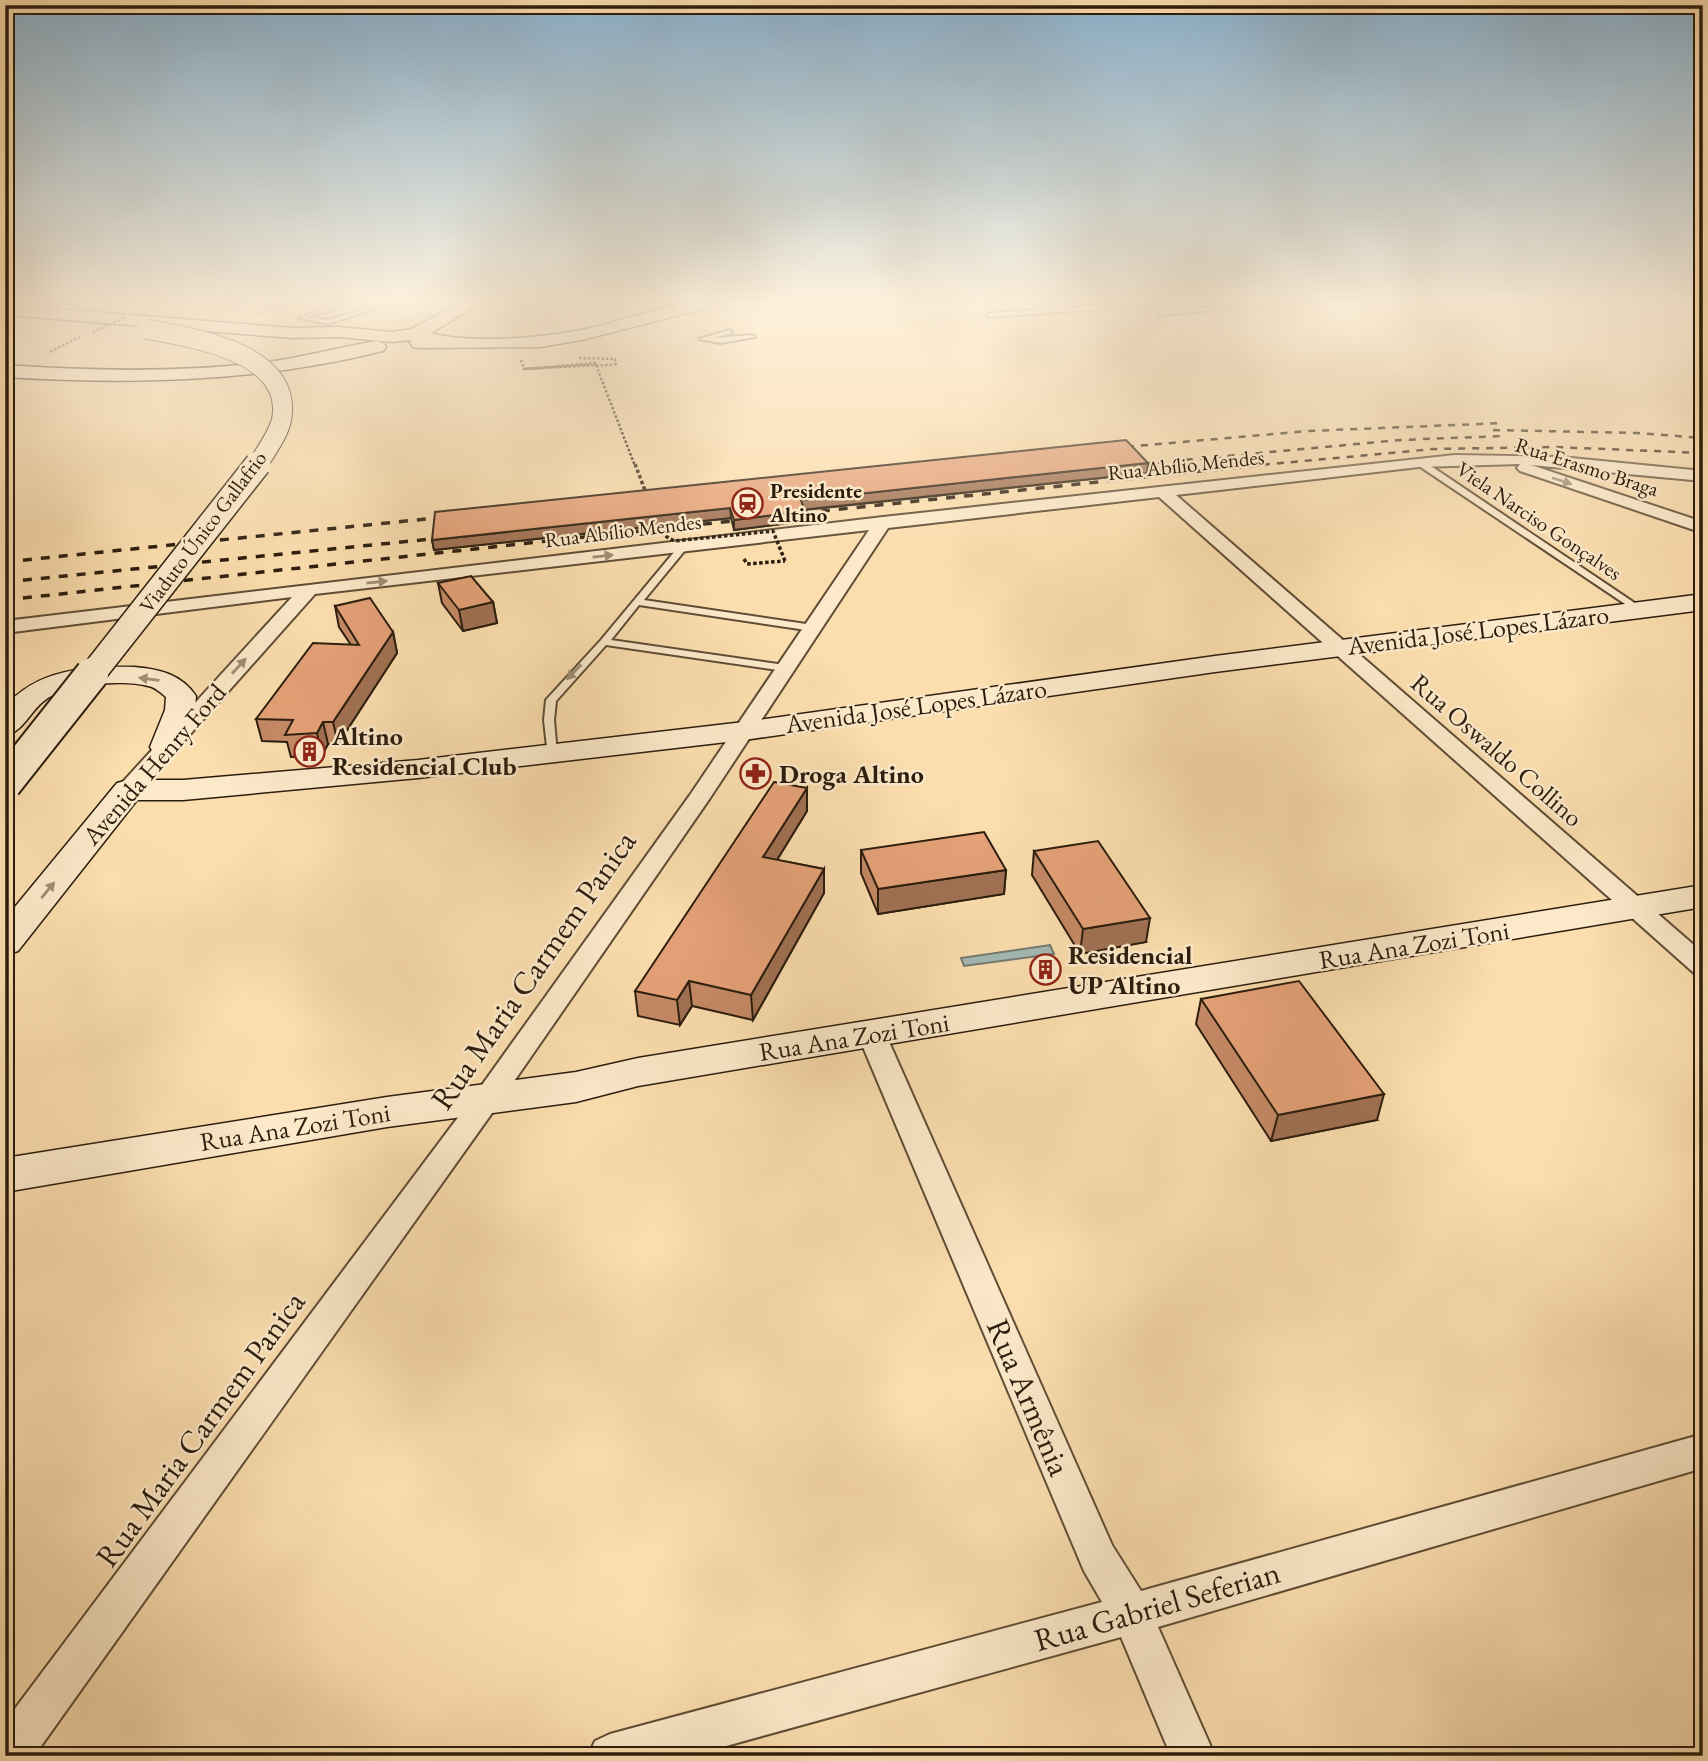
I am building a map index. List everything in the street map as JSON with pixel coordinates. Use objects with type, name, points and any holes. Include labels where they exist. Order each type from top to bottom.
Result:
[{"type":"main road","name":"Viaduto Único Gallafrio","points":[[5,784],[256,468],[282,419],[281,389],[277,385]]},
{"type":"main road","name":"Avenida José Lopes Lázaro","points":[[128,790],[183,790],[552,754],[744,731],[1339,648],[1703,602]]},
{"type":"main road","points":[[5,727],[39,691],[61,682],[101,677],[150,677],[175,688],[181,696],[180,710],[165,747]]},
{"type":"main road","name":"Avenida Henry Ford","points":[[5,943],[128,790]]},
{"type":"main road","name":"Rua Ana Zozi Toni","points":[[5,1175],[387,1112],[576,1087],[651,1070],[1703,896]]},
{"type":"street","name":"Rua Abílio Mendes","points":[[5,627],[883,522],[1419,462],[1497,459],[1577,463],[1703,476]]},
{"type":"street","name":"Rua Erasmo Braga","points":[[1497,459],[1703,528]]},
{"type":"street","name":"Rua Oswaldo Collino","points":[[1161,490],[1703,967]]},
{"type":"street","name":"Rua Maria Carmem Panica","points":[[6,1756],[487,1099],[744,731],[883,522]]},
{"type":"street","name":"Avenida Henry Ford","points":[[128,790],[309,589]]},
{"type":"street","name":"Rua Armênia","points":[[872,1035],[1098,1558],[1132,1614],[1193,1756]]},
{"type":"street","name":"Rua Gabriel Seferian","points":[[610,1756],[1132,1614],[1703,1451]]},
{"type":"lane","name":"Viela Narciso Gonçalves","points":[[1419,462],[1640,610]]},
{"type":"lane","points":[[552,754],[549,720],[551,700],[604,642],[683,547]]},
{"type":"lane","points":[[636,602],[813,628]]},
{"type":"lane","points":[[604,642],[785,668]]},
{"type":"path","points":[[604,385],[649,500]]},
{"type":"path","points":[[653,511],[662,534],[674,541],[773,531],[785,561],[747,564]]},
{"type":"water","points":[[1050,945],[1054,954],[964,966],[961,958]]},
{"type":"building","points":[[1126,440],[1148,463],[801,500],[805,511],[734,520],[730,508],[432,540],[435,512]]},
{"type":"building","points":[[471,576],[493,602],[459,610],[438,583]]},
{"type":"building","points":[[370,598],[393,632],[333,722],[323,722],[317,733],[285,735],[293,720],[256,719],[313,643],[359,645],[335,606]]},
{"type":"building","points":[[774,782],[807,788],[763,857],[824,869],[751,995],[689,981],[677,1000],[635,991]]},
{"type":"building","points":[[984,832],[1006,870],[878,889],[861,850]]},
{"type":"building","points":[[1098,841],[1150,918],[1083,929],[1034,851]]},
{"type":"building","points":[[1299,981],[1384,1094],[1278,1115],[1201,999]]},
{"type":"railway","points":[[1113,448],[1308,431],[1504,423]]},
{"type":"railway","points":[[1493,430],[1637,433],[1703,438]]},
{"type":"railway","points":[[1141,464],[1130,465],[1400,440],[1503,436]]},
{"type":"railway","points":[[1249,466],[1434,449],[1554,447],[1703,453]]},
{"type":"railway","points":[[1249,466],[1268,464]]},
{"type":"railway","points":[[785,515],[1249,466]]},
{"type":"railway","points":[[5,562],[455,516]]},
{"type":"railway","points":[[5,600],[750,519]]},
{"type":"railway","points":[[5,582],[451,537]]},
{"type":"place","name":"Presidente Altino","points":[[747,503]]},
{"type":"place","name":"Altino Residencial Club","points":[[309,751]]},
{"type":"place","name":"Droga Altino","points":[[756,774]]},
{"type":"place","name":"Residencial UP Altino","points":[[1045,970]]}]
